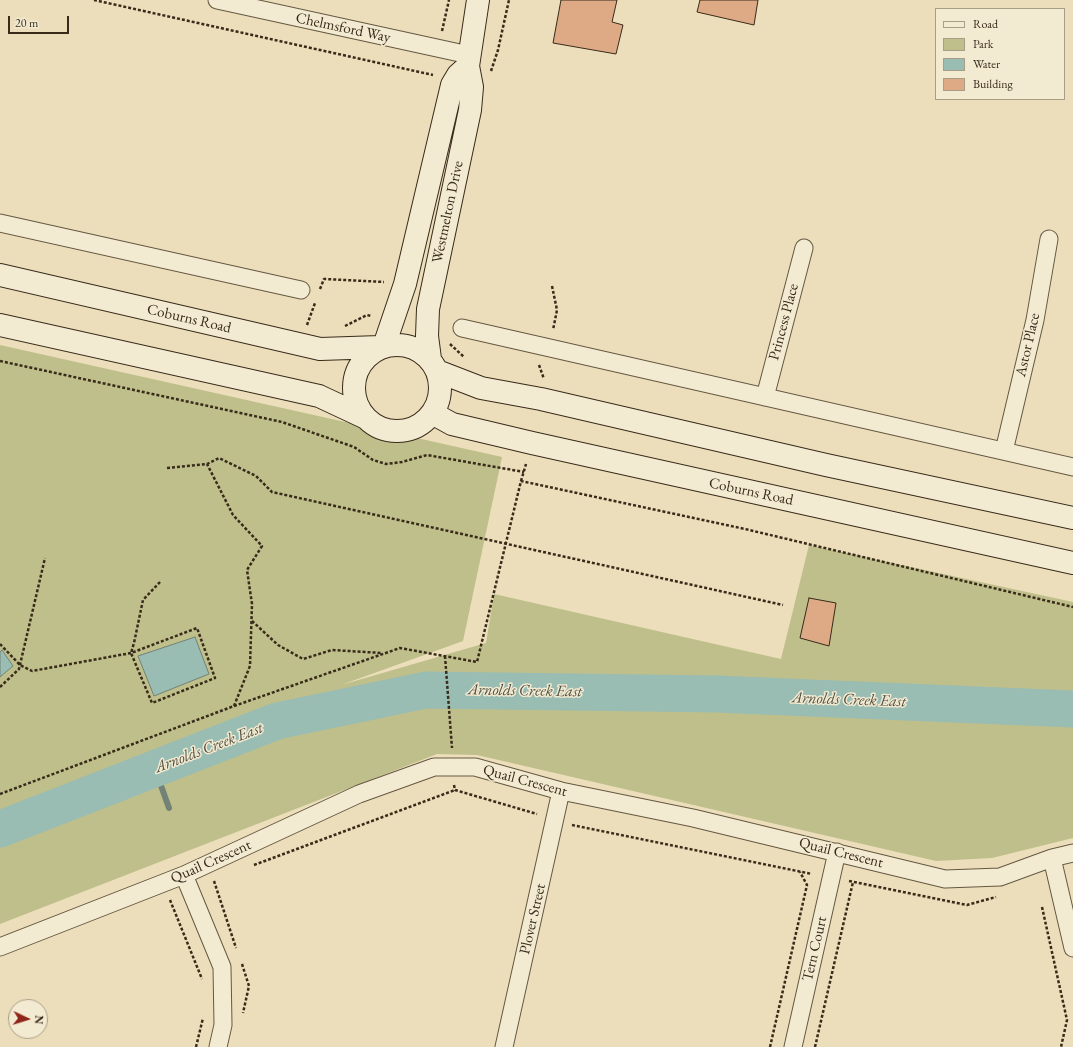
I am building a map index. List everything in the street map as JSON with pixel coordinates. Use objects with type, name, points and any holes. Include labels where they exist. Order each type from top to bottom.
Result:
[{"type":"street","name":"Chelmsford Way","points":[[217,0],[438,49],[468,61]]},
{"type":"street","name":"Westmelton Drive","points":[[434,365],[427,336],[428,309],[470,110],[472,87],[468,61],[478,0]]},
{"type":"street","name":"Westmelton Drive","points":[[382,346],[405,284],[452,85],[468,61]]},
{"type":"street","points":[[0,223],[301,290]]},
{"type":"street","name":"Astor Place","points":[[1004,451],[1035,320],[1049,239]]},
{"type":"street","name":"Princess Place","points":[[765,397],[804,248]]},
{"type":"street","name":"Coburns Road","points":[[0,275],[320,348],[382,346]]},
{"type":"street","points":[[0,325],[319,396],[366,418],[378,427],[393,431],[408,430],[422,424],[432,413],[439,400],[441,385],[434,365]]},
{"type":"street","points":[[462,328],[1073,467]]},
{"type":"street","points":[[366,418],[358,407],[354,393],[354,379],[359,366],[368,355],[382,346],[396,344],[409,345],[421,351],[434,365],[482,388],[541,399],[826,465],[1073,518]]},
{"type":"street","name":"Coburns Road","points":[[432,413],[452,424],[532,443],[1073,563]]},
{"type":"street","name":"Quail Crescent","points":[[0,948],[187,882],[359,794],[434,767],[475,767],[561,791],[693,818],[945,879],[1000,877],[1052,858],[1073,853]]},
{"type":"street","name":"Plover Street","points":[[504,1047],[561,791]]},
{"type":"street","name":"Tern Court","points":[[793,1047],[837,852]]},
{"type":"street","points":[[1052,858],[1073,948]]},
{"type":"street","points":[[187,882],[222,967],[223,1025],[218,1047]]},
{"type":"path","points":[[94,0],[432,75],[449,0]]},
{"type":"path","points":[[319,292],[324,278],[385,282]]},
{"type":"path","points":[[543,347],[552,334],[557,310],[552,286]]},
{"type":"path","points":[[307,328],[317,300]]},
{"type":"path","points":[[0,361],[282,422],[354,447],[373,460],[386,464],[402,462],[427,455],[524,472]]},
{"type":"path","points":[[167,468],[207,464],[218,458],[256,476],[272,492],[783,605]]},
{"type":"path","points":[[207,464],[233,515],[262,546],[247,570],[252,604],[250,666],[234,706]]},
{"type":"path","points":[[0,794],[234,706],[400,648],[477,662],[521,481],[745,529],[1073,608]]},
{"type":"path","points":[[0,687],[19,669],[45,558]]},
{"type":"path","points":[[0,644],[20,665],[32,671],[131,653],[197,628],[215,678],[152,703],[131,653],[143,600],[160,582]]},
{"type":"path","points":[[251,621],[278,645],[303,659],[332,650],[385,653]]},
{"type":"path","points":[[445,656],[448,704]]},
{"type":"path","points":[[251,866],[455,790]]},
{"type":"path","points":[[770,1047],[806,885],[799,871]]},
{"type":"path","points":[[203,980],[169,897],[187,882],[214,880]]},
{"type":"path","points":[[815,1047],[853,882]]},
{"type":"path","points":[[1041,900],[1067,1020],[1060,1047]]},
{"type":"path","points":[[196,1047],[203,1017]]},
{"type":"green space","points":[[0,345],[502,457],[463,641],[341,685],[486,643],[494,594],[781,659],[809,545],[1073,602],[1073,838],[992,858],[936,861],[477,755],[437,754],[0,924]]},
{"type":"water","points":[[195,637],[209,674],[154,696],[138,656]]},
{"type":"water","points":[[2,650],[13,666],[0,677],[0,652]]},
{"type":"building","points":[[561,0],[617,0],[612,22],[623,25],[616,54],[553,43]]},
{"type":"building","points":[[700,0],[758,0],[754,25],[697,12]]},
{"type":"building","points":[[809,598],[836,603],[829,646],[800,638]]},
{"type":"waterway","name":"Arnolds Creek East","points":[[0,829],[277,721],[426,690],[716,694],[1073,709]]},
{"type":"waterway","points":[[155,769],[169,808]]},
{"type":"waterway","points":[[0,817],[3,813]]}]
